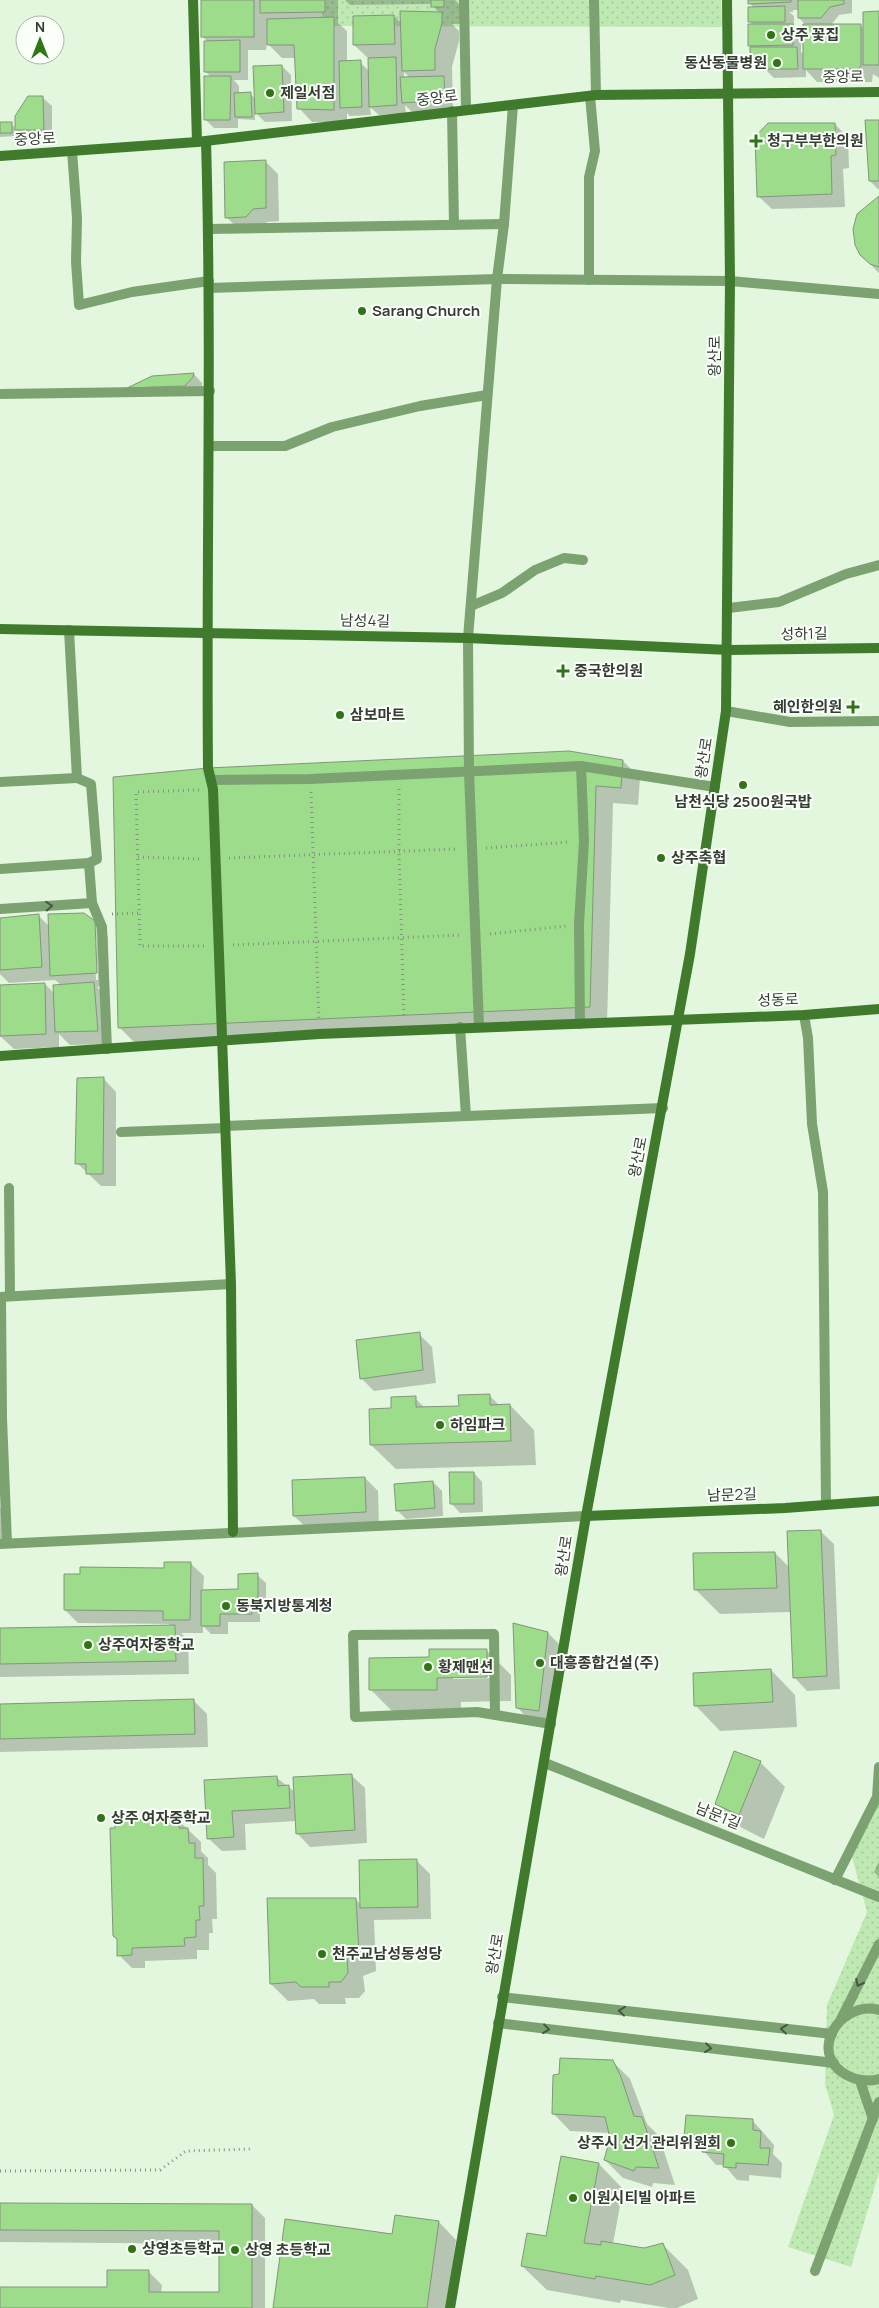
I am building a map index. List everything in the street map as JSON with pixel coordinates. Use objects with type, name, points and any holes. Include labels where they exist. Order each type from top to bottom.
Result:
[{"type":"street","points":[[193,0],[208,228],[210,391],[207,633],[208,768],[212,784],[226,1127],[231,1284],[233,1532]]},
{"type":"street","points":[[464,0],[466,109]]},
{"type":"street","points":[[589,280],[588,177],[594,151],[594,0]]},
{"type":"street","name":"왕산로","points":[[450,2308],[502,1997],[552,1724],[586,1516],[679,1018],[726,711],[729,608],[730,282],[727,0]]},
{"type":"street","name":"중앙로","points":[[0,156],[201,142],[593,95],[879,92]]},
{"type":"street","points":[[479,1026],[471,849],[468,638],[497,279],[504,224],[512,105]]},
{"type":"street","points":[[452,111],[454,225]]},
{"type":"street","points":[[72,151],[78,218],[76,262],[78,305],[158,287],[497,279],[730,282],[879,294]]},
{"type":"street","points":[[208,228],[504,224]]},
{"type":"street","points":[[0,394],[210,391]]},
{"type":"street","points":[[210,446],[285,446],[332,427],[420,406],[487,395]]},
{"type":"street","points":[[470,606],[502,593],[535,570],[564,558],[583,560]]},
{"type":"street","points":[[729,608],[779,602],[846,574],[879,566]]},
{"type":"street","name":"남성4길","points":[[0,629],[468,638],[728,650]]},
{"type":"street","points":[[69,630],[77,778]]},
{"type":"street","name":"성하1길","points":[[728,650],[879,648]]},
{"type":"street","points":[[726,711],[790,722],[879,721]]},
{"type":"street","points":[[212,784],[581,766],[715,787]]},
{"type":"street","points":[[580,1024],[579,924],[584,841],[581,766]]},
{"type":"street","points":[[0,782],[77,778],[91,784],[97,859],[89,863],[0,869]]},
{"type":"street","points":[[89,863],[92,903],[102,926],[107,1049]]},
{"type":"street","points":[[0,909],[92,903]]},
{"type":"street","name":"성동로","points":[[0,1056],[405,1029],[580,1024],[879,1009]]},
{"type":"street","points":[[804,1014],[808,1038],[812,1124],[823,1192],[826,1505]]},
{"type":"street","points":[[460,1027],[466,1116]]},
{"type":"street","points":[[121,1132],[663,1108]]},
{"type":"street","points":[[9,1188],[4,1296],[2,1418],[4,1543],[586,1516]]},
{"type":"street","points":[[4,1296],[231,1284]]},
{"type":"street","name":"남문2길","points":[[586,1516],[879,1501]]},
{"type":"street","points":[[495,1715],[494,1634],[353,1635],[355,1717],[477,1712],[495,1715],[552,1724]]},
{"type":"street","name":"남문1길","points":[[545,1763],[879,1897]]},
{"type":"street","points":[[835,1880],[877,1797],[879,1767]]},
{"type":"street","points":[[879,1944],[830,2038],[830,2057],[838,2070],[851,2079],[860,2081],[879,2078]]},
{"type":"street","points":[[502,1997],[832,2034]]},
{"type":"street","points":[[840,2022],[856,2010],[879,2010]]},
{"type":"street","points":[[498,2023],[834,2063]]},
{"type":"street","points":[[860,2081],[873,2119]]},
{"type":"street","points":[[815,2271],[879,2102]]},
{"type":"path","points":[[400,776],[399,851],[405,1029]]},
{"type":"path","points":[[310,779],[319,1034]]},
{"type":"path","points":[[212,784],[136,792],[140,946],[218,946],[476,935],[579,924]]},
{"type":"path","points":[[138,858],[215,859],[471,849],[584,841]]},
{"type":"path","points":[[97,914],[139,913]]},
{"type":"path","points":[[0,2171],[160,2170],[186,2151],[251,2149]]},
{"type":"green space","points":[[322,0],[721,0],[722,27],[322,26]]},
{"type":"green space","points":[[879,1782],[879,2172],[851,2267],[788,2247],[834,2115],[825,2084],[827,2005],[867,1912],[852,1857]]},
{"type":"building","points":[[201,0],[254,0],[254,37],[201,37]]},
{"type":"building","points":[[260,0],[325,0],[325,12],[260,13]]},
{"type":"building","points":[[431,0],[444,0],[444,7],[431,7]]},
{"type":"building","points":[[748,0],[791,0],[791,2],[748,4]]},
{"type":"building","points":[[798,0],[844,0],[844,4],[830,7],[821,18],[798,18]]},
{"type":"building","points":[[785,6],[785,22],[748,22],[748,7]]},
{"type":"building","points":[[400,11],[442,12],[442,23],[435,49],[435,70],[402,71]]},
{"type":"building","points":[[879,11],[879,65],[863,65],[863,12]]},
{"type":"building","points":[[394,15],[395,44],[353,45],[353,16]]},
{"type":"building","points":[[334,17],[334,110],[297,109],[294,45],[267,45],[267,19]]},
{"type":"building","name":"상주 꽃집","points":[[748,24],[793,24],[793,45],[748,46]]},
{"type":"building","points":[[803,24],[861,24],[861,66],[858,69],[803,69]]},
{"type":"building","points":[[240,40],[240,72],[204,72],[204,41]]},
{"type":"building","name":"동산동물병원","points":[[750,47],[797,47],[798,69],[764,69],[750,57]]},
{"type":"building","points":[[396,57],[397,105],[369,107],[368,58]]},
{"type":"building","points":[[361,60],[362,107],[340,108],[339,61]]},
{"type":"building","points":[[282,65],[284,112],[255,114],[253,66]]},
{"type":"building","points":[[204,76],[231,76],[230,120],[204,120]]},
{"type":"building","points":[[444,76],[445,100],[402,103],[400,77]]},
{"type":"building","points":[[251,92],[252,117],[235,117],[234,93]]},
{"type":"building","points":[[28,96],[43,96],[44,130],[15,130],[15,116]]},
{"type":"building","points":[[865,120],[879,120],[879,181],[869,181]]},
{"type":"building","points":[[0,122],[12,122],[12,133],[0,133]]},
{"type":"building","points":[[768,123],[835,123],[836,155],[831,156],[832,194],[757,197],[755,137]]},
{"type":"building","points":[[266,160],[266,208],[253,209],[246,217],[225,218],[224,162]]},
{"type":"building","points":[[879,196],[879,267],[870,264],[860,255],[855,245],[853,229],[857,214]]},
{"type":"building","points":[[194,373],[185,386],[127,388],[152,376]]},
{"type":"building","points":[[569,751],[623,760],[621,788],[596,786],[590,1007],[118,1028],[113,777],[208,768]]},
{"type":"building","points":[[84,913],[95,921],[97,973],[50,976],[48,914]]},
{"type":"building","points":[[39,914],[42,967],[0,970],[0,918]]},
{"type":"building","points":[[94,982],[98,1031],[55,1032],[53,985]]},
{"type":"building","points":[[45,983],[46,1034],[0,1036],[0,985]]},
{"type":"building","points":[[104,1077],[103,1174],[86,1174],[86,1164],[75,1164],[77,1078]]},
{"type":"building","points":[[420,1332],[423,1370],[360,1379],[356,1340]]},
{"type":"building","name":"하임파크","points":[[490,1394],[490,1405],[510,1404],[511,1441],[370,1445],[369,1409],[391,1408],[391,1397],[416,1396],[416,1407],[459,1406],[458,1395]]},
{"type":"building","points":[[449,1472],[474,1472],[474,1504],[450,1504]]},
{"type":"building","points":[[365,1477],[366,1512],[293,1516],[292,1480]]},
{"type":"building","points":[[433,1481],[435,1508],[396,1511],[394,1484]]},
{"type":"building","points":[[821,1530],[827,1676],[793,1678],[787,1531]]},
{"type":"building","points":[[775,1552],[777,1588],[694,1590],[693,1553]]},
{"type":"building","points":[[164,1562],[191,1562],[190,1620],[163,1620],[163,1611],[64,1610],[64,1574],[80,1574],[80,1567],[164,1568]]},
{"type":"building","name":"동북지방통계청","points":[[258,1573],[258,1598],[251,1598],[252,1614],[220,1614],[220,1626],[201,1626],[201,1590],[238,1589],[238,1574]]},
{"type":"building","points":[[513,1623],[548,1632],[539,1711],[516,1708]]},
{"type":"building","name":"상주여자중학교","points":[[175,1625],[176,1661],[0,1664],[0,1628]]},
{"type":"building","name":"황제맨션","points":[[429,1649],[487,1649],[487,1677],[437,1678],[437,1690],[369,1690],[369,1658],[429,1657]]},
{"type":"building","points":[[771,1669],[773,1702],[694,1706],[693,1673]]},
{"type":"building","points":[[194,1699],[195,1734],[0,1739],[0,1704]]},
{"type":"building","points":[[734,1751],[761,1761],[739,1815],[715,1804]]},
{"type":"building","points":[[352,1774],[355,1830],[296,1834],[293,1777]]},
{"type":"building","points":[[277,1776],[278,1786],[289,1785],[290,1808],[232,1811],[234,1837],[207,1839],[204,1780]]},
{"type":"building","points":[[114,1812],[125,1812],[125,1820],[179,1819],[179,1828],[188,1828],[189,1843],[195,1843],[195,1858],[203,1858],[204,1906],[199,1906],[200,1920],[196,1920],[196,1937],[184,1938],[185,1946],[132,1948],[132,1955],[117,1956],[117,1939],[113,1936],[110,1828],[115,1828]]},
{"type":"building","points":[[417,1859],[418,1907],[360,1908],[359,1860]]},
{"type":"building","points":[[267,1898],[356,1898],[359,1953],[347,1958],[348,1973],[341,1982],[329,1982],[329,1987],[301,1987],[296,1982],[270,1984]]},
{"type":"building","points":[[560,2058],[613,2060],[621,2077],[634,2116],[642,2117],[659,2168],[636,2167],[634,2171],[604,2160],[610,2138],[605,2117],[552,2114],[553,2075],[559,2074]]},
{"type":"building","name":"상주시 선거 관리위원회","points":[[686,2115],[753,2119],[753,2130],[761,2131],[760,2148],[770,2148],[768,2165],[736,2163],[736,2168],[723,2167],[724,2154],[702,2152],[703,2138],[684,2137]]},
{"type":"building","name":"이원시티빌 아파트","points":[[561,2156],[599,2163],[584,2243],[601,2245],[601,2241],[644,2248],[663,2243],[675,2275],[650,2285],[596,2276],[595,2279],[521,2266],[527,2233],[546,2236]]},
{"type":"building","name":"상영 초등학교","points":[[0,2203],[252,2204],[252,2308],[0,2308],[0,2287],[107,2287],[107,2270],[149,2270],[149,2292],[219,2292],[219,2231],[0,2230]]},
{"type":"building","points":[[395,2215],[439,2221],[427,2308],[273,2308],[285,2219],[392,2234]]},
{"type":"place","name":"상주 꽃집","points":[[771,35]]},
{"type":"place","name":"동산동물병원","points":[[777,63]]},
{"type":"place","name":"제일서점","points":[[270,93]]},
{"type":"place","name":"청구부부한의원","points":[[756,141]]},
{"type":"place","name":"Sarang Church","points":[[362,311]]},
{"type":"place","name":"중국한의원","points":[[563,671]]},
{"type":"place","name":"혜인한의원","points":[[853,707]]},
{"type":"place","name":"삼보마트","points":[[340,715]]},
{"type":"place","name":"남천식당 2500원국밥","points":[[743,785]]},
{"type":"place","name":"상주축협","points":[[661,858]]},
{"type":"place","name":"하임파크","points":[[440,1425]]},
{"type":"place","name":"동북지방통계청","points":[[226,1606]]},
{"type":"place","name":"상주여자중학교","points":[[88,1645]]},
{"type":"place","name":"대흥종합건설(주)","points":[[540,1663]]},
{"type":"place","name":"황제맨션","points":[[428,1667]]},
{"type":"place","name":"상주 여자중학교","points":[[101,1818]]},
{"type":"place","name":"천주교남성동성당","points":[[322,1954]]},
{"type":"place","name":"상주시 선거 관리위원회","points":[[731,2143]]},
{"type":"place","name":"이원시티빌 아파트","points":[[573,2198]]},
{"type":"place","name":"상영초등학교","points":[[132,2249]]},
{"type":"place","name":"상영 초등학교","points":[[235,2250]]}]
